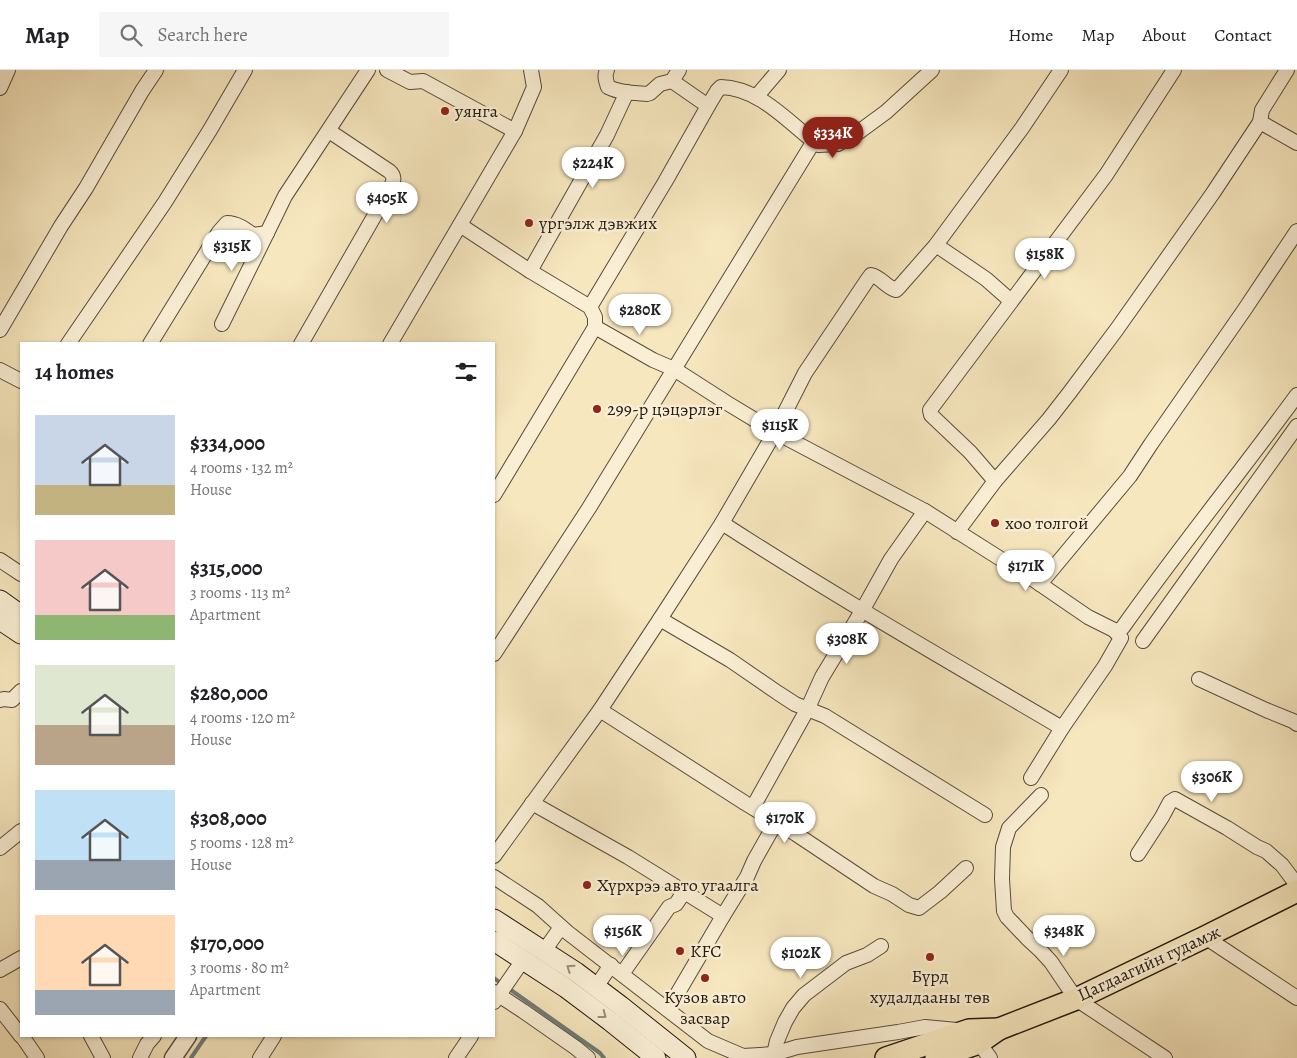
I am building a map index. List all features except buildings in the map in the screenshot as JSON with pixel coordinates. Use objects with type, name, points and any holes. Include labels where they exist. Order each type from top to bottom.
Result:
[{"type":"main road","points":[[0,600],[20,613]]},
{"type":"main road","points":[[0,620],[20,633]]},
{"type":"main road","name":"Цагдаагийн гудамж","points":[[936,1058],[978,1044],[999,1029],[1076,999],[1205,938],[1297,891]]},
{"type":"main road","points":[[495,920],[596,987],[686,1058]]},
{"type":"main road","points":[[495,942],[518,967],[566,988],[656,1058]]},
{"type":"main road","name":"Цагдаагийн гудамж","points":[[886,1058],[978,1044]]},
{"type":"street","points":[[0,88],[8,70]]},
{"type":"street","points":[[0,330],[156,70]]},
{"type":"street","points":[[69,342],[165,202],[245,70]]},
{"type":"street","points":[[222,324],[285,196],[368,70]]},
{"type":"street","points":[[387,70],[410,82],[423,81],[515,132]]},
{"type":"street","points":[[391,342],[515,132],[534,87],[531,70]]},
{"type":"street","points":[[607,70],[605,80],[608,87],[614,90],[647,94],[675,75],[708,106]]},
{"type":"street","points":[[756,97],[779,70]]},
{"type":"street","points":[[590,308],[708,106],[721,88],[728,88],[756,97],[792,122],[818,145],[838,144],[856,134],[886,112],[932,70]]},
{"type":"street","points":[[495,855],[600,710],[660,620],[722,523],[806,374],[871,275],[896,290],[936,246],[1022,128],[1060,70]]},
{"type":"street","points":[[995,481],[970,452],[930,413],[930,410],[1106,175],[1174,70]]},
{"type":"street","points":[[957,532],[995,481],[1054,412],[1117,329],[1213,194],[1260,122],[1265,104],[1287,70]]},
{"type":"street","points":[[530,271],[607,134],[627,92]]},
{"type":"street","points":[[1260,122],[1297,143]]},
{"type":"street","points":[[302,342],[391,188],[394,179],[393,174],[389,171],[329,131]]},
{"type":"street","points":[[495,652],[589,508],[814,141]]},
{"type":"street","points":[[151,342],[219,232],[227,223],[233,223],[254,234],[267,233]]},
{"type":"street","points":[[460,225],[590,308],[595,317],[595,327],[495,493]]},
{"type":"street","points":[[1040,584],[1130,476],[1297,232]]},
{"type":"street","points":[[936,246],[986,279],[1011,301]]},
{"type":"street","points":[[595,327],[674,369],[775,432],[925,511],[1088,616],[1114,630],[1121,638],[1105,666],[1062,728],[1031,778]]},
{"type":"street","points":[[0,370],[20,380]]},
{"type":"street","points":[[1114,630],[1119,630],[1123,627],[1297,395]]},
{"type":"street","points":[[1143,641],[1297,426]]},
{"type":"street","points":[[753,808],[807,710],[822,677],[891,559],[925,511]]},
{"type":"street","points":[[722,523],[862,611],[1062,728]]},
{"type":"street","points":[[0,560],[20,573]]},
{"type":"street","points":[[1159,577],[1179,589]]},
{"type":"street","points":[[660,620],[730,660],[778,693],[807,710],[825,716],[985,815]]},
{"type":"street","points":[[1200,679],[1297,724]]},
{"type":"street","points":[[0,700],[12,700],[20,692]]},
{"type":"street","points":[[600,710],[796,834],[874,886],[892,894],[909,905],[919,908],[966,868]]},
{"type":"street","points":[[1041,794],[1009,828],[1006,835],[1003,847],[1002,879],[1004,911],[1007,917],[1051,962],[1076,999],[1165,1058]]},
{"type":"street","points":[[1138,854],[1170,802],[1174,799],[1266,851],[1282,865],[1297,885]]},
{"type":"street","points":[[532,803],[628,857],[722,916]]},
{"type":"street","points":[[666,1009],[676,996],[747,877],[776,822]]},
{"type":"street","points":[[0,848],[20,831]]},
{"type":"street","points":[[495,878],[538,906],[561,927],[708,1040],[743,1056],[774,1054],[797,1047],[925,1027],[978,1044]]},
{"type":"street","points":[[596,987],[616,970],[670,907],[676,904],[684,892]]},
{"type":"street","points":[[544,951],[561,927]]},
{"type":"street","points":[[1205,938],[1297,998]]},
{"type":"street","points":[[774,1054],[785,1022],[793,1008],[804,995],[846,964],[867,955],[881,946]]},
{"type":"street","points":[[0,970],[20,959]]},
{"type":"street","points":[[518,967],[497,996],[523,1010],[573,1053],[588,1058]]},
{"type":"street","points":[[0,1009],[20,1034]]},
{"type":"street","points":[[23,1037],[37,1058]]},
{"type":"street","points":[[91,1037],[103,1058]]},
{"type":"street","points":[[140,1058],[153,1037]]},
{"type":"street","points":[[173,1058],[187,1037]]},
{"type":"street","points":[[260,1058],[273,1037]]},
{"type":"street","points":[[456,1058],[470,1037]]},
{"type":"waterway","points":[[495,979],[502,984]]},
{"type":"waterway","points":[[508,988],[600,1053],[604,1058]]},
{"type":"waterway","points":[[191,1058],[205,1037]]},
{"type":"place","name":"уянга","points":[[445,111]]},
{"type":"place","name":"үргэлж дэвжих","points":[[529,223]]},
{"type":"place","name":"299-р цэцэрлэг","points":[[597,409]]},
{"type":"place","name":"хоо толгой","points":[[995,523]]},
{"type":"place","name":"Хүрхрээ авто угаалга","points":[[587,885]]},
{"type":"place","name":"KFC","points":[[680,951]]},
{"type":"place","name":"Бүрд худалдааны төв","points":[[930,957]]},
{"type":"place","name":"Кузов авто засвар","points":[[705,978]]}]
